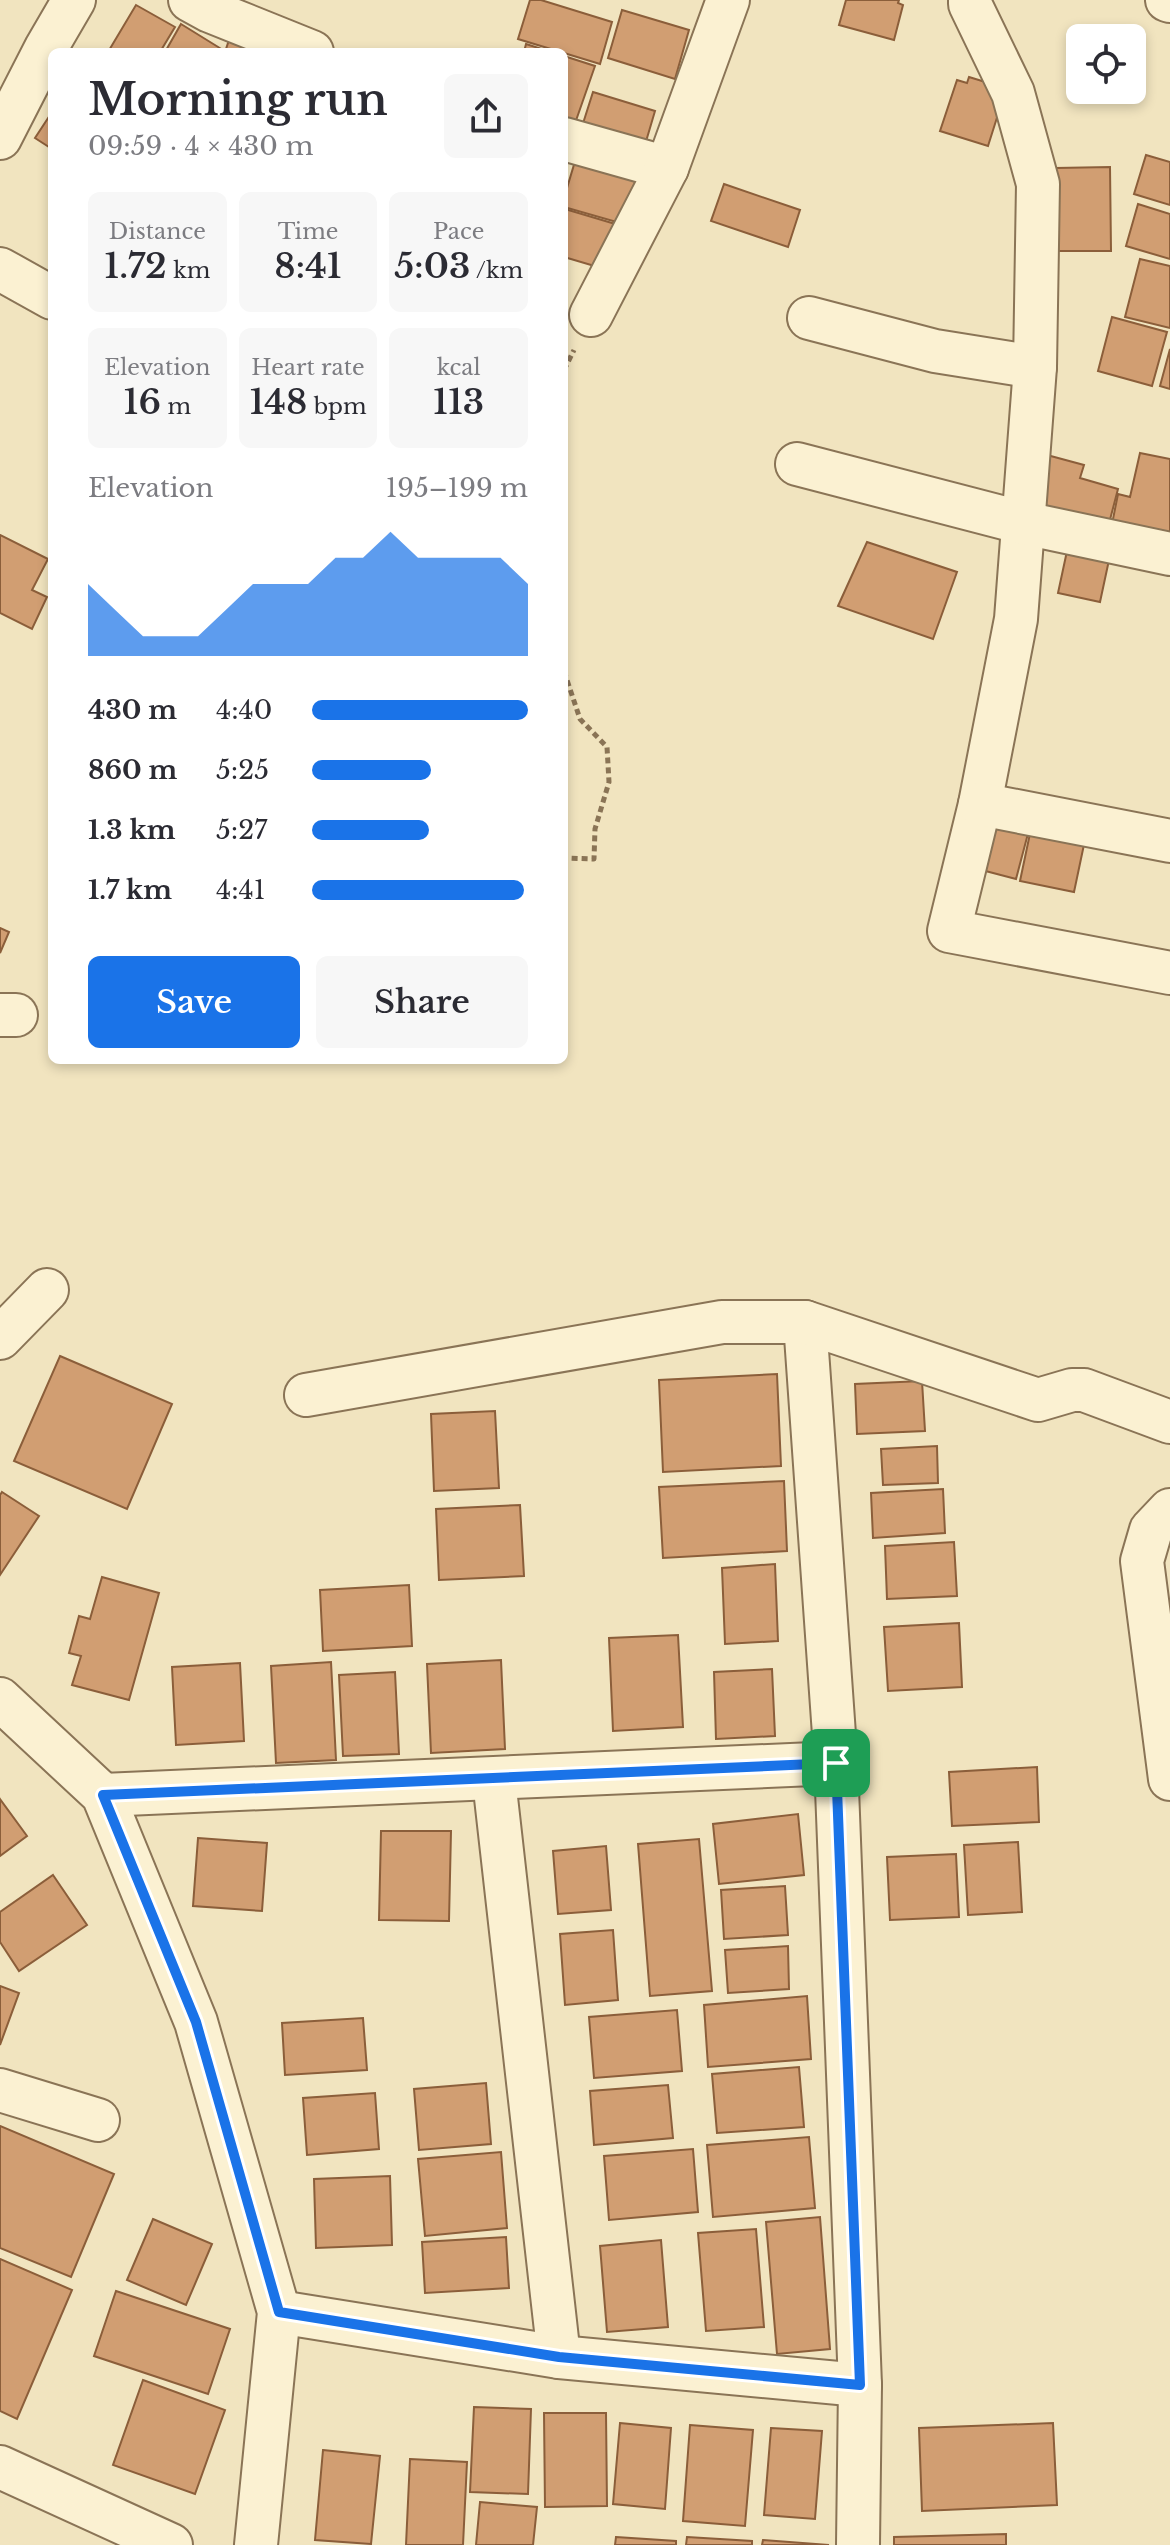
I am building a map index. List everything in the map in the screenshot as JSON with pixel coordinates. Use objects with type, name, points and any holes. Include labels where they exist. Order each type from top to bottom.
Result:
[{"type":"street","points":[[50,48],[74,0]]},
{"type":"street","points":[[190,0],[302,48]]},
{"type":"street","points":[[591,315],[667,168],[728,0]]},
{"type":"street","points":[[970,0],[1013,93],[1038,184],[1035,367],[1016,619],[980,804],[949,931],[1170,973]]},
{"type":"street","points":[[0,138],[48,52]]},
{"type":"street","points":[[568,140],[667,168]]},
{"type":"street","points":[[0,269],[48,296]]},
{"type":"street","points":[[809,318],[935,351],[1035,367]]},
{"type":"street","points":[[797,464],[1024,523],[1170,554]]},
{"type":"street","points":[[980,804],[1170,841]]},
{"type":"street","points":[[0,1338],[47,1290]]},
{"type":"street","points":[[306,1395],[722,1322],[805,1322],[1038,1400],[1084,1390],[1170,1422]]},
{"type":"street","points":[[805,1322],[836,1763],[860,2385],[858,2545]]},
{"type":"street","points":[[1170,1510],[1151,1530],[1142,1561],[1166,1725],[1170,1779]]},
{"type":"street","points":[[0,1699],[103,1795],[196,2022],[279,2312],[256,2545]]},
{"type":"street","points":[[103,1795],[836,1763]]},
{"type":"street","points":[[494,1780],[559,2357]]},
{"type":"street","points":[[0,2090],[98,2120]]},
{"type":"street","points":[[279,2312],[559,2357],[860,2385]]},
{"type":"street","points":[[0,2467],[171,2545]]},
{"type":"path","points":[[568,683],[580,719],[607,747],[609,782],[595,829],[594,859],[568,858]]},
{"type":"building","points":[[530,0],[541,0],[612,22],[600,64],[568,54],[568,48],[548,48],[518,39]]},
{"type":"building","points":[[846,0],[899,0],[898,3],[903,5],[894,40],[839,25]]},
{"type":"building","points":[[136,5],[175,27],[162,48],[110,48]]},
{"type":"building","points":[[622,10],[689,30],[675,79],[608,58]]},
{"type":"building","points":[[181,24],[220,48],[167,48]]},
{"type":"building","points":[[232,31],[264,48],[226,48]]},
{"type":"building","points":[[568,57],[595,66],[572,132],[568,130]]},
{"type":"building","points":[[969,77],[1007,86],[988,146],[940,131],[957,80],[967,83]]},
{"type":"building","points":[[593,92],[655,111],[642,155],[579,136]]},
{"type":"building","points":[[48,118],[48,146],[35,138]]},
{"type":"building","points":[[579,148],[644,167],[627,225],[568,208],[568,185]]},
{"type":"building","points":[[1146,155],[1170,162],[1170,205],[1134,194]]},
{"type":"building","points":[[1110,167],[1111,251],[1057,251],[1056,168]]},
{"type":"building","points":[[724,184],[800,210],[788,247],[711,221]]},
{"type":"building","points":[[1138,204],[1170,214],[1170,259],[1126,246]]},
{"type":"building","points":[[568,210],[622,226],[608,270],[568,258]]},
{"type":"building","points":[[1140,259],[1170,266],[1170,328],[1125,317]]},
{"type":"building","points":[[1112,317],[1167,332],[1152,386],[1098,371]]},
{"type":"building","points":[[1170,349],[1170,389],[1160,386]]},
{"type":"building","points":[[1140,453],[1170,459],[1170,551],[1109,539],[1118,494],[1130,497]]},
{"type":"building","points":[[1047,455],[1084,465],[1080,478],[1118,489],[1106,535],[1030,515]]},
{"type":"building","points":[[0,535],[48,559],[32,590],[47,597],[32,629],[0,613]]},
{"type":"building","points":[[1070,537],[1112,546],[1100,602],[1058,593]]},
{"type":"building","points":[[867,542],[957,572],[933,639],[838,606]]},
{"type":"building","points":[[988,815],[1030,826],[1016,879],[974,868]]},
{"type":"building","points":[[1032,824],[1086,835],[1074,892],[1020,881]]},
{"type":"building","points":[[0,928],[9,932],[0,953]]},
{"type":"building","points":[[60,1356],[172,1404],[127,1509],[14,1461]]},
{"type":"building","points":[[777,1374],[781,1466],[663,1472],[659,1380]]},
{"type":"building","points":[[922,1381],[925,1431],[857,1434],[855,1384]]},
{"type":"building","points":[[495,1411],[499,1488],[434,1491],[431,1414]]},
{"type":"building","points":[[937,1446],[938,1483],[883,1485],[881,1449]]},
{"type":"building","points":[[784,1481],[787,1551],[663,1558],[659,1487]]},
{"type":"building","points":[[943,1489],[945,1533],[873,1538],[871,1493]]},
{"type":"building","points":[[2,1492],[39,1516],[0,1575],[0,1495]]},
{"type":"building","points":[[520,1505],[524,1576],[439,1580],[436,1509]]},
{"type":"building","points":[[954,1542],[957,1596],[887,1599],[885,1546]]},
{"type":"building","points":[[775,1564],[778,1641],[725,1644],[722,1568]]},
{"type":"building","points":[[102,1577],[159,1593],[129,1700],[72,1685],[81,1656],[69,1653],[79,1616],[90,1619]]},
{"type":"building","points":[[409,1585],[412,1646],[323,1651],[320,1590]]},
{"type":"building","points":[[959,1623],[962,1687],[888,1691],[884,1627]]},
{"type":"building","points":[[678,1635],[683,1727],[613,1731],[609,1638]]},
{"type":"building","points":[[501,1660],[505,1749],[431,1753],[427,1664]]},
{"type":"building","points":[[331,1662],[336,1760],[276,1763],[271,1666]]},
{"type":"building","points":[[240,1663],[244,1741],[176,1745],[172,1667]]},
{"type":"building","points":[[772,1669],[775,1736],[716,1739],[714,1672]]},
{"type":"building","points":[[395,1672],[399,1754],[343,1756],[339,1675]]},
{"type":"building","points":[[1037,1767],[1039,1822],[952,1826],[949,1772]]},
{"type":"building","points":[[0,1799],[27,1836],[0,1856]]},
{"type":"building","points":[[798,1814],[804,1875],[719,1884],[713,1824]]},
{"type":"building","points":[[381,1831],[451,1831],[449,1921],[379,1920]]},
{"type":"building","points":[[198,1838],[267,1843],[262,1911],[193,1906]]},
{"type":"building","points":[[699,1839],[712,1991],[650,1996],[638,1844]]},
{"type":"building","points":[[1018,1842],[1022,1912],[968,1915],[964,1845]]},
{"type":"building","points":[[606,1846],[611,1910],[558,1914],[553,1851]]},
{"type":"building","points":[[956,1854],[959,1917],[890,1920],[887,1857]]},
{"type":"building","points":[[53,1875],[87,1925],[19,1971],[0,1942],[0,1912]]},
{"type":"building","points":[[785,1886],[788,1935],[724,1939],[721,1890]]},
{"type":"building","points":[[613,1930],[618,2000],[565,2005],[560,1934]]},
{"type":"building","points":[[788,1946],[789,1989],[728,1993],[725,1950]]},
{"type":"building","points":[[0,1986],[19,1993],[0,2045]]},
{"type":"building","points":[[807,1996],[811,2059],[708,2067],[704,2005]]},
{"type":"building","points":[[677,2010],[682,2071],[594,2078],[589,2017]]},
{"type":"building","points":[[363,2018],[367,2070],[285,2075],[282,2023]]},
{"type":"building","points":[[799,2067],[804,2127],[717,2133],[712,2074]]},
{"type":"building","points":[[486,2083],[491,2144],[419,2150],[414,2089]]},
{"type":"building","points":[[668,2085],[673,2138],[594,2145],[590,2091]]},
{"type":"building","points":[[375,2093],[379,2149],[307,2155],[303,2098]]},
{"type":"building","points":[[0,2126],[114,2174],[71,2277],[0,2248]]},
{"type":"building","points":[[809,2137],[815,2208],[713,2217],[707,2145]]},
{"type":"building","points":[[693,2149],[698,2212],[609,2220],[604,2156]]},
{"type":"building","points":[[501,2152],[507,2228],[425,2236],[418,2159]]},
{"type":"building","points":[[390,2176],[392,2245],[316,2248],[314,2179]]},
{"type":"building","points":[[820,2217],[830,2349],[777,2354],[766,2222]]},
{"type":"building","points":[[153,2219],[212,2244],[186,2305],[127,2280]]},
{"type":"building","points":[[756,2229],[764,2327],[706,2331],[698,2233]]},
{"type":"building","points":[[506,2237],[509,2288],[425,2293],[422,2242]]},
{"type":"building","points":[[661,2240],[668,2327],[607,2332],[600,2246]]},
{"type":"building","points":[[0,2259],[72,2290],[17,2419],[0,2411]]},
{"type":"building","points":[[116,2291],[230,2329],[208,2394],[94,2356]]},
{"type":"building","points":[[143,2380],[225,2410],[195,2494],[113,2465]]},
{"type":"building","points":[[474,2407],[531,2409],[528,2494],[470,2492]]},
{"type":"building","points":[[544,2413],[606,2413],[607,2506],[545,2507]]},
{"type":"building","points":[[620,2423],[671,2428],[665,2509],[613,2504]]},
{"type":"building","points":[[1053,2423],[1057,2505],[922,2511],[919,2428]]},
{"type":"building","points":[[690,2425],[753,2430],[745,2526],[683,2521]]},
{"type":"building","points":[[771,2428],[822,2431],[815,2519],[764,2515]]},
{"type":"building","points":[[323,2450],[380,2456],[371,2544],[315,2540]]},
{"type":"building","points":[[410,2459],[467,2462],[463,2545],[406,2545]]},
{"type":"building","points":[[480,2502],[537,2507],[533,2545],[476,2545]]},
{"type":"building","points":[[1006,2534],[1006,2545],[894,2545],[894,2537]]},
{"type":"building","points":[[616,2537],[676,2541],[676,2545],[615,2545]]},
{"type":"building","points":[[687,2537],[752,2541],[752,2545],[686,2545]]},
{"type":"building","points":[[763,2540],[829,2545],[762,2545]]},
{"type":"route","points":[[836,1763],[860,2385],[559,2357],[279,2312],[196,2022],[103,1795],[836,1763]]}]
